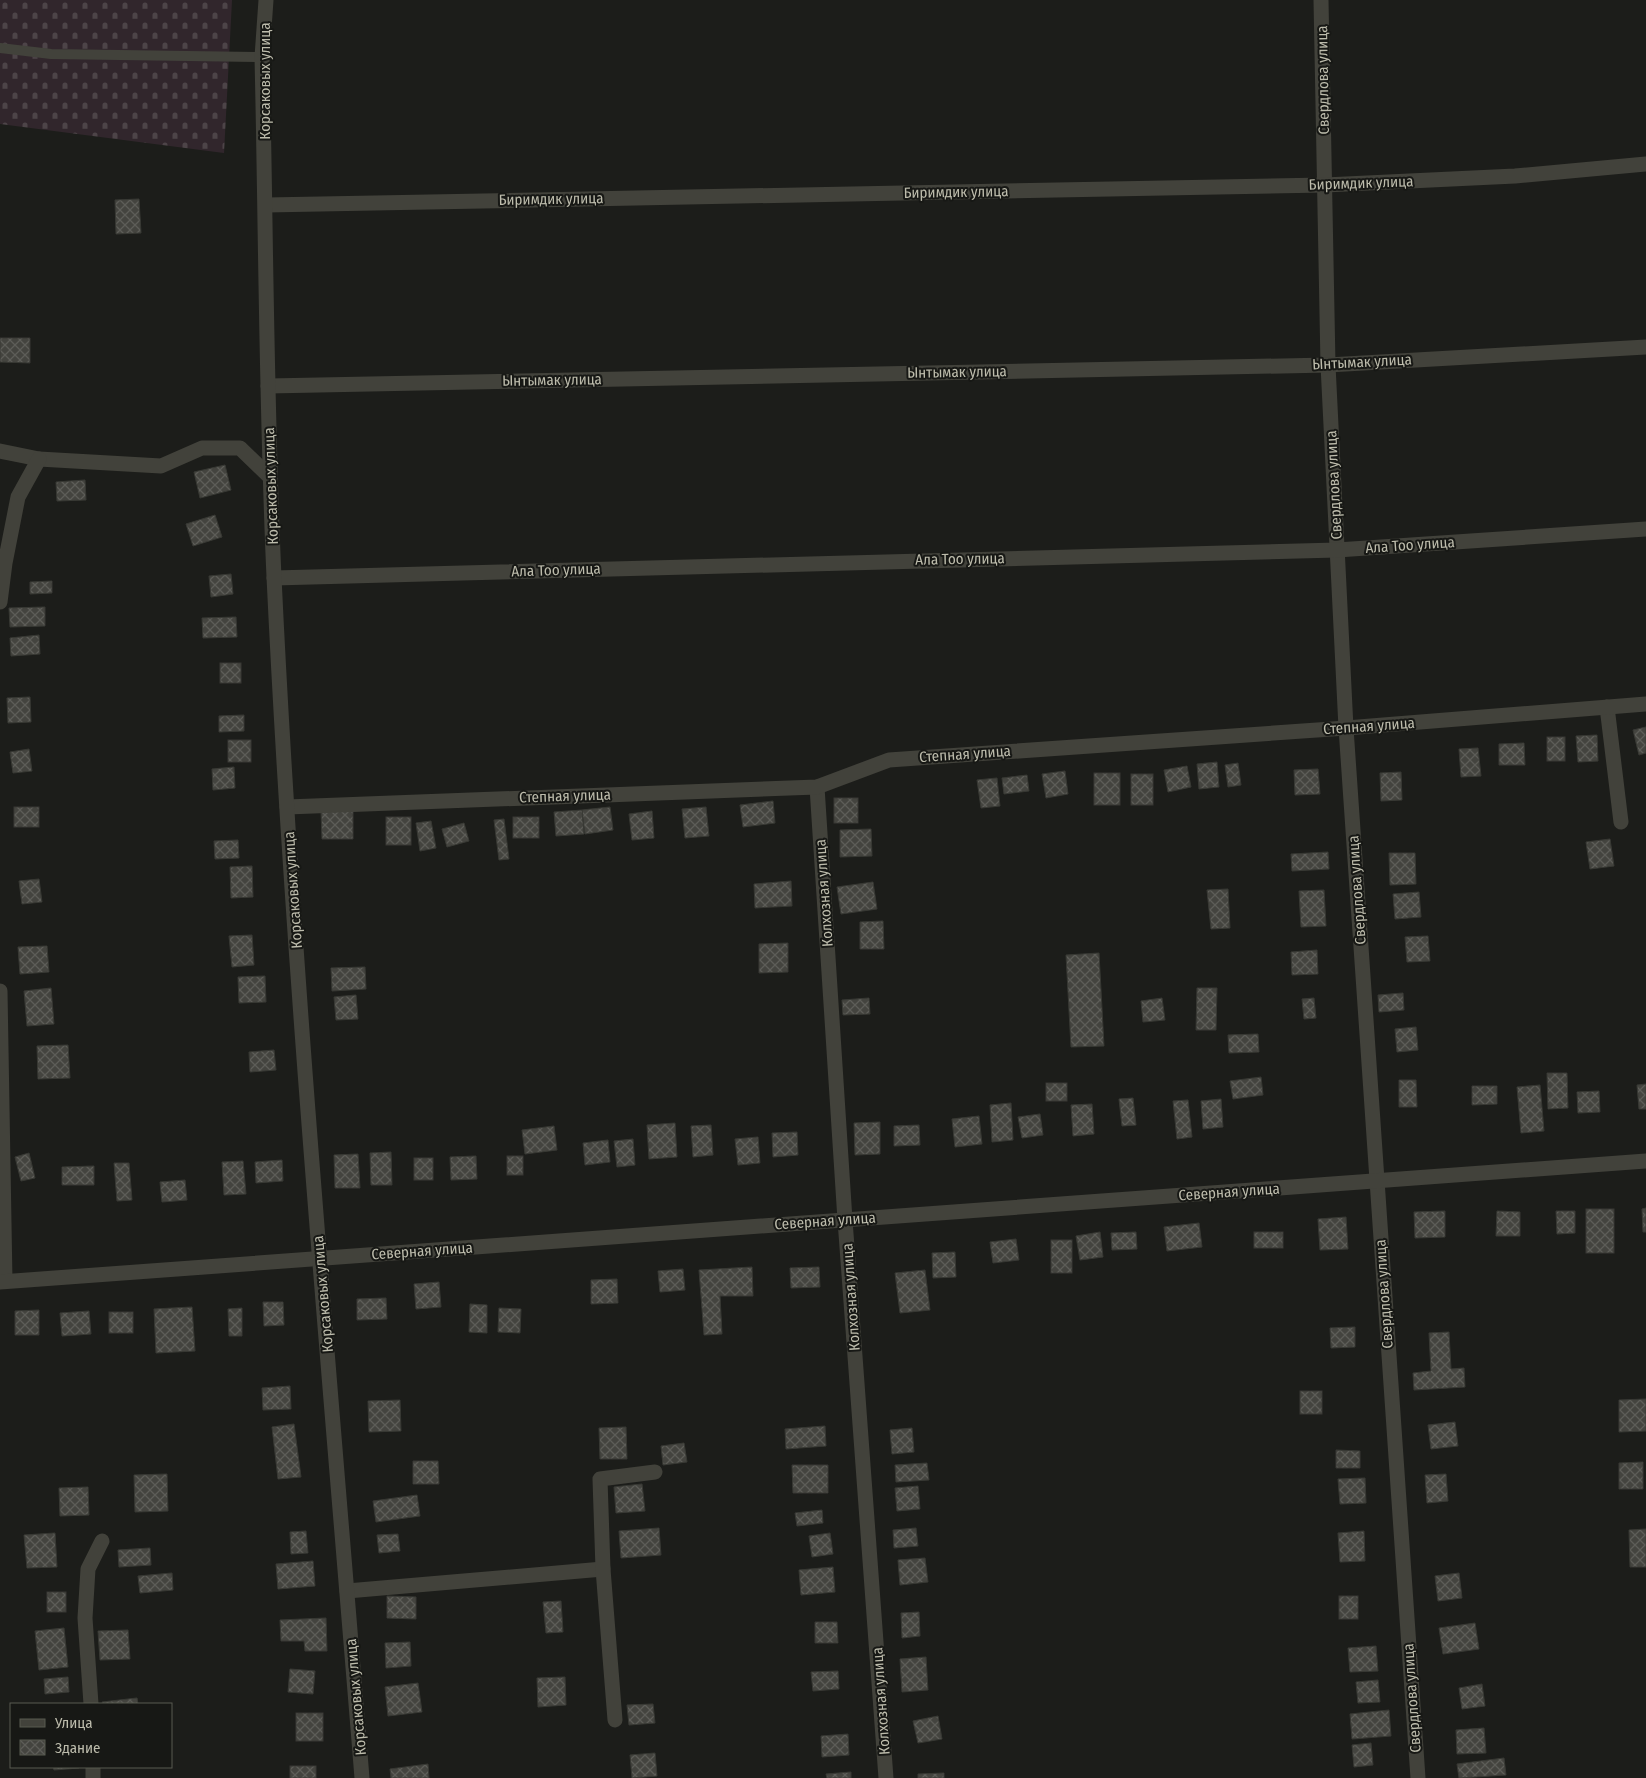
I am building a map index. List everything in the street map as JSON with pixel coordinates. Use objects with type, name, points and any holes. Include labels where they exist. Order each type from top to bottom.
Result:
[{"type":"street","name":"Корсаковых улица","points":[[266,0],[262,57],[270,477],[274,578],[287,807],[320,1258],[362,1778]]},
{"type":"street","name":"Свердлова улица","points":[[1321,0],[1328,365],[1346,728],[1418,1778]]},
{"type":"street","name":"Биримдик улица","points":[[266,205],[1325,185],[1516,176],[1646,164]]},
{"type":"street","name":"Ынтымак улица","points":[[268,386],[1328,365],[1646,347]]},
{"type":"street","points":[[0,451],[39,458],[161,466],[202,448],[240,448],[270,477]]},
{"type":"street","points":[[0,602],[5,562],[18,498],[39,458]]},
{"type":"street","name":"Ала Тоо улица","points":[[274,578],[1337,550],[1646,529]]},
{"type":"street","name":"Степная улица","points":[[287,807],[817,787],[889,760],[1346,728],[1646,704]]},
{"type":"street","points":[[1607,707],[1620,822]]},
{"type":"street","name":"Колхозная улица","points":[[817,787],[845,1220],[886,1778]]},
{"type":"street","name":"Северная улица","points":[[0,991],[2,1281],[1646,1161]]},
{"type":"street","points":[[615,1720],[603,1569],[600,1479],[655,1472]]},
{"type":"street","points":[[91,1703],[85,1618],[88,1569],[102,1541]]},
{"type":"street","points":[[347,1591],[603,1569]]},
{"type":"lane","points":[[0,48],[52,54],[262,57]]},
{"type":"green space","points":[[0,0],[232,0],[224,153],[0,124]]},
{"type":"building","points":[[139,199],[141,233],[116,234],[115,200]]},
{"type":"building","points":[[0,338],[30,338],[30,363],[0,362]]},
{"type":"building","points":[[225,465],[231,490],[200,498],[194,472]]},
{"type":"building","points":[[85,480],[86,500],[57,501],[56,482]]},
{"type":"building","points":[[215,515],[222,537],[193,546],[186,524]]},
{"type":"building","points":[[231,574],[233,594],[211,597],[209,576]]},
{"type":"building","points":[[52,581],[52,593],[30,594],[30,582]]},
{"type":"building","points":[[45,607],[45,626],[10,627],[9,608]]},
{"type":"building","points":[[236,617],[237,637],[203,638],[202,618]]},
{"type":"building","points":[[39,635],[40,654],[11,656],[10,638]]},
{"type":"building","points":[[220,663],[241,663],[241,683],[220,683]]},
{"type":"building","points":[[30,697],[31,722],[8,723],[7,698]]},
{"type":"building","points":[[244,715],[244,731],[219,732],[219,716]]},
{"type":"building","points":[[1646,727],[1646,753],[1639,755],[1633,730]]},
{"type":"building","points":[[1597,735],[1598,761],[1578,762],[1576,736]]},
{"type":"building","points":[[1547,737],[1565,737],[1565,761],[1547,761]]},
{"type":"building","points":[[228,740],[251,740],[251,762],[228,762]]},
{"type":"building","points":[[1524,743],[1525,765],[1499,765],[1499,744]]},
{"type":"building","points":[[1478,748],[1481,776],[1461,777],[1459,749]]},
{"type":"building","points":[[29,749],[32,771],[13,773],[10,752]]},
{"type":"building","points":[[1217,762],[1219,787],[1199,789],[1197,764]]},
{"type":"building","points":[[1238,763],[1241,785],[1228,787],[1225,765]]},
{"type":"building","points":[[1187,766],[1191,787],[1168,792],[1164,770]]},
{"type":"building","points":[[234,767],[235,788],[213,790],[212,769]]},
{"type":"building","points":[[1318,769],[1320,794],[1295,795],[1294,770]]},
{"type":"building","points":[[1065,771],[1068,794],[1046,798],[1042,774]]},
{"type":"building","points":[[1401,772],[1402,800],[1381,801],[1380,773]]},
{"type":"building","points":[[1094,773],[1120,773],[1120,805],[1094,805]]},
{"type":"building","points":[[1131,774],[1153,774],[1153,805],[1131,805]]},
{"type":"building","points":[[1027,775],[1029,791],[1004,794],[1002,778]]},
{"type":"building","points":[[997,778],[1000,806],[981,808],[977,780]]},
{"type":"building","points":[[834,798],[858,798],[858,823],[834,823]]},
{"type":"building","points":[[773,801],[775,823],[743,827],[740,805]]},
{"type":"building","points":[[14,807],[39,807],[39,827],[14,827]]},
{"type":"building","points":[[610,807],[613,830],[585,834],[582,810]]},
{"type":"building","points":[[706,807],[709,836],[685,838],[682,809]]},
{"type":"building","points":[[582,810],[584,834],[556,836],[554,812]]},
{"type":"building","points":[[321,811],[353,811],[353,839],[322,839]]},
{"type":"building","points":[[652,811],[654,838],[632,840],[629,814]]},
{"type":"building","points":[[386,817],[411,817],[411,845],[386,845]]},
{"type":"building","points":[[513,817],[539,817],[539,838],[513,838]]},
{"type":"building","points":[[504,819],[509,859],[499,860],[494,820]]},
{"type":"building","points":[[431,821],[436,848],[420,851],[416,823]]},
{"type":"building","points":[[464,823],[469,841],[447,847],[442,829]]},
{"type":"building","points":[[871,829],[872,856],[840,857],[840,830]]},
{"type":"building","points":[[1610,839],[1614,866],[1590,869],[1586,842]]},
{"type":"building","points":[[238,840],[239,858],[215,859],[214,841]]},
{"type":"building","points":[[1328,852],[1329,869],[1292,871],[1291,854]]},
{"type":"building","points":[[1389,853],[1415,853],[1416,884],[1390,885]]},
{"type":"building","points":[[252,866],[253,897],[231,898],[230,867]]},
{"type":"building","points":[[39,879],[42,902],[22,904],[19,881]]},
{"type":"building","points":[[791,881],[792,906],[755,908],[754,884]]},
{"type":"building","points":[[873,882],[877,909],[841,914],[837,887]]},
{"type":"building","points":[[1228,889],[1230,928],[1211,929],[1207,890]]},
{"type":"building","points":[[1324,890],[1326,926],[1301,927],[1299,891]]},
{"type":"building","points":[[1419,892],[1421,917],[1395,919],[1393,894]]},
{"type":"building","points":[[883,921],[884,949],[860,949],[860,922]]},
{"type":"building","points":[[252,935],[254,965],[232,967],[229,936]]},
{"type":"building","points":[[1428,936],[1430,961],[1407,962],[1405,937]]},
{"type":"building","points":[[788,943],[788,972],[759,973],[759,944]]},
{"type":"building","points":[[47,946],[49,972],[20,974],[18,947]]},
{"type":"building","points":[[1317,950],[1318,974],[1292,975],[1291,952]]},
{"type":"building","points":[[1099,953],[1104,1046],[1071,1047],[1066,955]]},
{"type":"building","points":[[365,967],[366,989],[332,991],[331,968]]},
{"type":"building","points":[[265,976],[266,1002],[239,1003],[238,977]]},
{"type":"building","points":[[51,988],[54,1024],[27,1026],[24,991]]},
{"type":"building","points":[[1197,988],[1217,988],[1216,1030],[1196,1030]]},
{"type":"building","points":[[1403,993],[1404,1010],[1379,1012],[1378,995]]},
{"type":"building","points":[[356,995],[358,1019],[336,1020],[334,997]]},
{"type":"building","points":[[869,998],[870,1014],[843,1015],[842,1000]]},
{"type":"building","points":[[1162,998],[1165,1020],[1143,1022],[1141,1001]]},
{"type":"building","points":[[1314,998],[1316,1018],[1304,1019],[1302,999]]},
{"type":"building","points":[[1416,1027],[1418,1050],[1397,1052],[1395,1029]]},
{"type":"building","points":[[1258,1034],[1259,1052],[1229,1053],[1228,1035]]},
{"type":"building","points":[[68,1045],[70,1078],[38,1079],[37,1046]]},
{"type":"building","points":[[274,1050],[276,1070],[250,1072],[249,1052]]},
{"type":"building","points":[[1547,1073],[1567,1073],[1568,1108],[1548,1109]]},
{"type":"building","points":[[1261,1077],[1263,1095],[1233,1099],[1230,1081]]},
{"type":"building","points":[[1399,1080],[1416,1080],[1417,1107],[1399,1107]]},
{"type":"building","points":[[1046,1083],[1067,1083],[1067,1101],[1046,1101]]},
{"type":"building","points":[[1646,1084],[1646,1109],[1639,1109],[1637,1085]]},
{"type":"building","points":[[1540,1085],[1544,1131],[1521,1133],[1517,1087]]},
{"type":"building","points":[[1472,1086],[1497,1086],[1497,1104],[1472,1105]]},
{"type":"building","points":[[1599,1091],[1600,1112],[1578,1113],[1577,1092]]},
{"type":"building","points":[[1133,1098],[1136,1125],[1122,1126],[1119,1099]]},
{"type":"building","points":[[1221,1099],[1223,1127],[1203,1129],[1201,1101]]},
{"type":"building","points":[[1188,1100],[1192,1137],[1177,1139],[1173,1101]]},
{"type":"building","points":[[1011,1103],[1013,1140],[992,1142],[990,1105]]},
{"type":"building","points":[[1092,1104],[1094,1134],[1073,1136],[1071,1105]]},
{"type":"building","points":[[1040,1114],[1043,1135],[1022,1138],[1018,1117]]},
{"type":"building","points":[[979,1116],[982,1144],[955,1147],[952,1119]]},
{"type":"building","points":[[880,1122],[880,1154],[855,1155],[854,1123]]},
{"type":"building","points":[[675,1123],[677,1157],[649,1159],[647,1125]]},
{"type":"building","points":[[711,1125],[713,1155],[693,1157],[691,1126]]},
{"type":"building","points":[[919,1125],[920,1145],[894,1146],[894,1126]]},
{"type":"building","points":[[554,1126],[557,1150],[525,1154],[522,1130]]},
{"type":"building","points":[[797,1132],[798,1155],[773,1157],[772,1133]]},
{"type":"building","points":[[758,1137],[760,1163],[738,1165],[735,1139]]},
{"type":"building","points":[[633,1139],[635,1165],[617,1167],[614,1141]]},
{"type":"building","points":[[608,1140],[610,1162],[585,1165],[583,1143]]},
{"type":"building","points":[[391,1152],[392,1185],[371,1185],[370,1153]]},
{"type":"building","points":[[29,1153],[35,1178],[21,1181],[15,1157]]},
{"type":"building","points":[[358,1154],[360,1188],[335,1188],[334,1155]]},
{"type":"building","points":[[476,1156],[477,1179],[451,1180],[450,1157]]},
{"type":"building","points":[[507,1156],[523,1156],[523,1175],[507,1175]]},
{"type":"building","points":[[414,1158],[433,1158],[433,1180],[414,1180]]},
{"type":"building","points":[[282,1160],[283,1181],[256,1183],[255,1162]]},
{"type":"building","points":[[243,1161],[246,1194],[224,1195],[222,1162]]},
{"type":"building","points":[[114,1163],[129,1163],[132,1200],[117,1201]]},
{"type":"building","points":[[94,1166],[94,1185],[62,1185],[62,1167]]},
{"type":"building","points":[[185,1180],[187,1200],[162,1202],[160,1182]]},
{"type":"building","points":[[1646,1208],[1646,1232],[1643,1232],[1642,1209]]},
{"type":"building","points":[[1586,1209],[1614,1209],[1614,1253],[1586,1253]]},
{"type":"building","points":[[1445,1211],[1445,1237],[1415,1238],[1414,1212]]},
{"type":"building","points":[[1497,1211],[1520,1212],[1520,1236],[1496,1236]]},
{"type":"building","points":[[1556,1211],[1575,1211],[1575,1233],[1557,1234]]},
{"type":"building","points":[[1346,1217],[1348,1249],[1320,1250],[1318,1219]]},
{"type":"building","points":[[1199,1223],[1202,1247],[1167,1251],[1164,1227]]},
{"type":"building","points":[[1100,1232],[1103,1257],[1080,1260],[1076,1236]]},
{"type":"building","points":[[1136,1232],[1137,1249],[1112,1250],[1111,1233]]},
{"type":"building","points":[[1254,1232],[1283,1232],[1283,1248],[1254,1248]]},
{"type":"building","points":[[1016,1239],[1019,1260],[993,1263],[990,1242]]},
{"type":"building","points":[[1051,1240],[1072,1240],[1072,1273],[1051,1273]]},
{"type":"building","points":[[955,1252],[956,1277],[933,1278],[932,1253]]},
{"type":"building","points":[[752,1267],[753,1296],[720,1296],[722,1334],[704,1335],[699,1270]]},
{"type":"building","points":[[819,1267],[820,1287],[791,1288],[790,1268]]},
{"type":"building","points":[[683,1269],[685,1290],[660,1292],[658,1271]]},
{"type":"building","points":[[925,1270],[930,1310],[900,1313],[895,1273]]},
{"type":"building","points":[[617,1279],[618,1303],[591,1304],[591,1280]]},
{"type":"building","points":[[439,1282],[441,1307],[416,1309],[414,1284]]},
{"type":"building","points":[[386,1298],[387,1319],[357,1320],[357,1299]]},
{"type":"building","points":[[263,1302],[283,1302],[284,1325],[264,1326]]},
{"type":"building","points":[[470,1304],[487,1305],[487,1333],[469,1332]]},
{"type":"building","points":[[192,1307],[195,1351],[156,1353],[154,1309]]},
{"type":"building","points":[[242,1308],[242,1336],[229,1336],[228,1309]]},
{"type":"building","points":[[499,1308],[521,1309],[520,1333],[498,1332]]},
{"type":"building","points":[[39,1310],[39,1335],[15,1335],[15,1311]]},
{"type":"building","points":[[89,1311],[91,1334],[62,1336],[60,1313]]},
{"type":"building","points":[[109,1312],[133,1312],[133,1333],[109,1333]]},
{"type":"building","points":[[1355,1327],[1355,1347],[1331,1348],[1330,1328]]},
{"type":"building","points":[[1449,1332],[1451,1369],[1464,1368],[1465,1387],[1414,1390],[1413,1373],[1431,1371],[1429,1333]]},
{"type":"building","points":[[290,1386],[291,1409],[263,1410],[262,1388]]},
{"type":"building","points":[[1300,1391],[1322,1391],[1322,1414],[1300,1414]]},
{"type":"building","points":[[1646,1399],[1646,1431],[1619,1432],[1619,1400]]},
{"type":"building","points":[[400,1400],[401,1431],[369,1432],[368,1401]]},
{"type":"building","points":[[1455,1422],[1458,1446],[1431,1449],[1428,1425]]},
{"type":"building","points":[[294,1424],[301,1477],[278,1479],[272,1427]]},
{"type":"building","points":[[825,1426],[826,1446],[786,1449],[785,1429]]},
{"type":"building","points":[[626,1427],[627,1459],[600,1459],[599,1428]]},
{"type":"building","points":[[912,1428],[914,1452],[892,1454],[890,1430]]},
{"type":"building","points":[[684,1443],[687,1462],[663,1465],[661,1446]]},
{"type":"building","points":[[1336,1450],[1360,1451],[1360,1468],[1336,1468]]},
{"type":"building","points":[[413,1461],[438,1461],[439,1484],[413,1484]]},
{"type":"building","points":[[1643,1462],[1643,1489],[1619,1489],[1619,1463]]},
{"type":"building","points":[[927,1463],[929,1480],[896,1482],[895,1465]]},
{"type":"building","points":[[792,1465],[828,1465],[828,1493],[793,1493]]},
{"type":"building","points":[[167,1474],[168,1511],[135,1512],[134,1475]]},
{"type":"building","points":[[1446,1474],[1448,1501],[1427,1503],[1425,1475]]},
{"type":"building","points":[[1365,1478],[1366,1503],[1340,1504],[1338,1479]]},
{"type":"building","points":[[642,1484],[645,1511],[616,1513],[614,1487]]},
{"type":"building","points":[[918,1486],[920,1509],[897,1511],[895,1488]]},
{"type":"building","points":[[88,1487],[89,1515],[60,1516],[59,1488]]},
{"type":"building","points":[[417,1495],[420,1516],[376,1522],[373,1501]]},
{"type":"building","points":[[822,1510],[823,1523],[797,1526],[795,1513]]},
{"type":"building","points":[[659,1528],[661,1555],[621,1558],[619,1531]]},
{"type":"building","points":[[916,1528],[918,1546],[894,1548],[893,1530]]},
{"type":"building","points":[[1646,1529],[1646,1567],[1630,1567],[1629,1530]]},
{"type":"building","points":[[306,1531],[308,1553],[291,1554],[290,1532]]},
{"type":"building","points":[[1364,1531],[1365,1561],[1340,1562],[1338,1533]]},
{"type":"building","points":[[55,1533],[57,1567],[27,1568],[24,1535]]},
{"type":"building","points":[[830,1533],[833,1554],[812,1557],[809,1536]]},
{"type":"building","points":[[398,1534],[400,1551],[379,1553],[377,1535]]},
{"type":"building","points":[[150,1548],[151,1565],[119,1567],[118,1550]]},
{"type":"building","points":[[925,1558],[928,1582],[900,1585],[898,1560]]},
{"type":"building","points":[[313,1561],[315,1586],[278,1589],[276,1564]]},
{"type":"building","points":[[833,1567],[835,1592],[801,1595],[799,1570]]},
{"type":"building","points":[[172,1573],[173,1590],[140,1593],[138,1576]]},
{"type":"building","points":[[1459,1573],[1462,1598],[1438,1601],[1435,1576]]},
{"type":"building","points":[[47,1592],[66,1592],[66,1612],[47,1612]]},
{"type":"building","points":[[387,1596],[416,1597],[416,1619],[387,1618]]},
{"type":"building","points":[[1339,1596],[1358,1596],[1358,1619],[1339,1619]]},
{"type":"building","points":[[561,1601],[563,1632],[546,1633],[543,1602]]},
{"type":"building","points":[[919,1612],[920,1636],[902,1638],[901,1613]]},
{"type":"building","points":[[326,1618],[327,1651],[305,1651],[304,1641],[281,1641],[280,1620]]},
{"type":"building","points":[[815,1622],[837,1622],[838,1643],[815,1643]]},
{"type":"building","points":[[1475,1623],[1479,1649],[1443,1654],[1439,1628]]},
{"type":"building","points":[[64,1628],[68,1667],[39,1670],[35,1631]]},
{"type":"building","points":[[128,1630],[130,1659],[100,1660],[98,1631]]},
{"type":"building","points":[[410,1642],[411,1666],[386,1668],[385,1643]]},
{"type":"building","points":[[1376,1646],[1378,1671],[1350,1672],[1348,1648]]},
{"type":"building","points":[[926,1657],[928,1690],[902,1692],[900,1659]]},
{"type":"building","points":[[290,1669],[315,1671],[313,1694],[288,1692]]},
{"type":"building","points":[[838,1671],[839,1689],[813,1691],[811,1672]]},
{"type":"building","points":[[68,1677],[69,1692],[45,1694],[44,1679]]},
{"type":"building","points":[[565,1677],[566,1705],[538,1707],[537,1678]]},
{"type":"building","points":[[1378,1680],[1380,1702],[1358,1703],[1356,1682]]},
{"type":"building","points":[[418,1683],[422,1712],[388,1716],[385,1687]]},
{"type":"building","points":[[1482,1684],[1485,1706],[1462,1709],[1459,1688]]},
{"type":"building","points":[[137,1698],[138,1703],[102,1703]]},
{"type":"building","points":[[653,1704],[655,1723],[629,1725],[627,1705]]},
{"type":"building","points":[[1389,1710],[1391,1736],[1352,1739],[1350,1714]]},
{"type":"building","points":[[296,1713],[323,1713],[323,1741],[296,1741]]},
{"type":"building","points":[[938,1716],[942,1739],[918,1743],[913,1721]]},
{"type":"building","points":[[1484,1728],[1486,1753],[1457,1754],[1456,1730]]},
{"type":"building","points":[[848,1734],[849,1755],[822,1757],[821,1736]]},
{"type":"building","points":[[1371,1743],[1373,1765],[1354,1767],[1352,1745]]},
{"type":"building","points":[[655,1753],[657,1776],[632,1778],[630,1755]]},
{"type":"building","points":[[1504,1758],[1506,1775],[1459,1778],[1457,1764]]},
{"type":"building","points":[[428,1764],[429,1778],[391,1778],[390,1769]]},
{"type":"building","points":[[290,1766],[316,1766],[316,1778],[290,1778]]},
{"type":"building","points":[[53,1768],[79,1768],[54,1770]]},
{"type":"building","points":[[851,1772],[851,1778],[827,1778],[826,1774]]},
{"type":"building","points":[[944,1773],[944,1778],[918,1778],[918,1774]]}]
